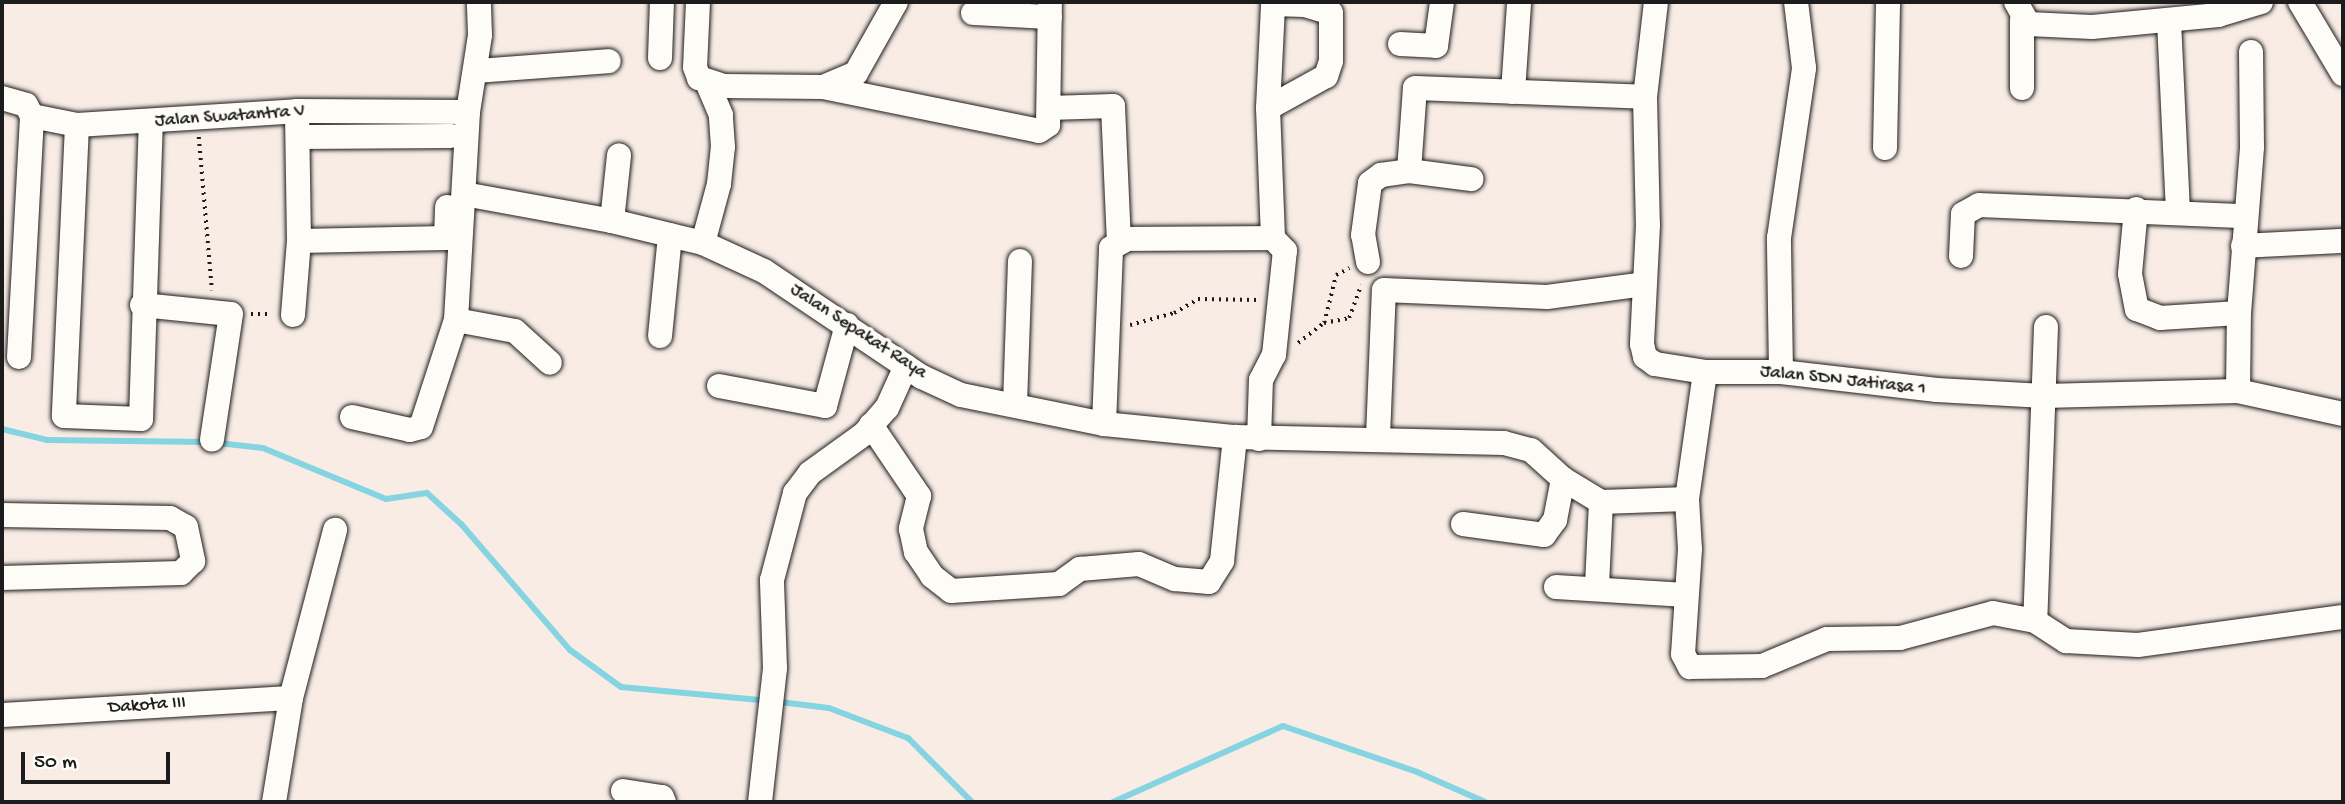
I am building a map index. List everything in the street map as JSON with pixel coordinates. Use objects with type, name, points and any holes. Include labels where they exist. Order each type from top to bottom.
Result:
[{"type":"street","points":[[299,241],[446,238],[457,120],[477,71],[479,2]]},
{"type":"street","points":[[660,58],[662,2]]},
{"type":"street","points":[[698,2],[695,67],[699,78],[708,84],[823,87],[1039,131],[1048,125],[1050,9],[973,13]]},
{"type":"street","points":[[823,87],[856,73],[897,2]]},
{"type":"street","points":[[1400,44],[1434,58],[1442,2]]},
{"type":"street","points":[[1378,437],[1384,290],[1547,297],[1644,284],[1648,225],[1645,97],[1656,2]]},
{"type":"street","points":[[1781,372],[1779,238],[1804,68],[1796,2]]},
{"type":"street","points":[[1885,148],[1888,2]]},
{"type":"street","points":[[2019,11],[2046,27],[2169,21],[2218,15],[2261,2]]},
{"type":"street","points":[[2301,2],[2343,74]]},
{"type":"street","points":[[872,425],[919,496],[911,530],[916,552],[932,576],[951,591],[1059,584],[1080,569],[1139,564],[1175,579],[1209,582],[1222,561],[1247,438],[1261,380],[1274,355],[1283,301],[1286,251],[1273,238],[1268,108],[1273,3],[1305,5],[1331,13],[1331,61],[1326,76],[1268,108]]},
{"type":"street","points":[[1514,92],[1519,4]]},
{"type":"street","points":[[2019,11],[2022,88]]},
{"type":"street","points":[[2169,21],[2178,214]]},
{"type":"street","points":[[2238,391],[2239,313],[2252,147],[2251,52]]},
{"type":"street","points":[[477,71],[609,61]]},
{"type":"street","points":[[703,243],[723,147],[721,115],[708,84]]},
{"type":"street","points":[[1409,171],[1415,88],[1645,97]]},
{"type":"street","name":"Jalan Swatantra V","points":[[2,98],[26,106],[32,116],[77,125],[150,123],[297,111],[457,120]]},
{"type":"street","points":[[1049,108],[1112,106],[1119,241]]},
{"type":"street","points":[[293,314],[299,241],[297,111]]},
{"type":"street","points":[[19,357],[13,268],[32,116]]},
{"type":"street","points":[[298,137],[457,120]]},
{"type":"street","points":[[352,418],[410,430],[421,427],[456,320],[464,194],[457,120]]},
{"type":"street","points":[[77,125],[64,416],[141,419],[142,305],[150,123]]},
{"type":"street","points":[[612,220],[619,155]]},
{"type":"street","points":[[1368,262],[1363,235],[1370,183],[1381,175],[1409,171],[1471,179]]},
{"type":"street","name":"Jalan Sepakat Raya","points":[[464,194],[612,220],[703,243],[764,271],[906,366],[961,395],[1104,424],[1247,438]]},
{"type":"street","points":[[1962,256],[1961,220],[1979,205],[2136,209],[2178,214],[2245,216]]},
{"type":"street","points":[[2136,209],[2130,274],[2137,309],[2160,318],[2239,313]]},
{"type":"street","points":[[660,336],[670,235]]},
{"type":"street","points":[[1104,424],[1110,331],[1111,248],[1119,241],[1273,238]]},
{"type":"street","points":[[2243,246],[2343,241]]},
{"type":"street","points":[[1015,404],[1020,261]]},
{"type":"street","name":"Jalan SDN Jatirasa 1","points":[[1644,284],[1645,357],[1655,364],[1705,372],[1781,372],[1937,390],[2044,396],[2238,391],[2343,414]]},
{"type":"street","points":[[142,305],[222,313],[212,440]]},
{"type":"street","points":[[456,320],[515,331],[550,363]]},
{"type":"street","points":[[719,386],[824,406],[847,325]]},
{"type":"street","points":[[2035,621],[2046,327]]},
{"type":"street","points":[[760,802],[775,668],[772,580],[795,493],[810,473],[872,425],[887,408],[906,366]]},
{"type":"street","points":[[1705,372],[1687,499],[1683,654],[1690,667],[1762,666],[1827,639],[1900,638],[1993,613],[2035,621],[2066,641],[2138,645],[2343,617]]},
{"type":"street","points":[[1247,438],[1378,437],[1504,443],[1531,450],[1563,479],[1601,502],[1687,499]]},
{"type":"street","points":[[1463,524],[1544,535],[1555,520],[1563,479]]},
{"type":"street","points":[[1597,586],[1601,502]]},
{"type":"street","points":[[2,515],[170,518],[186,527],[193,561],[181,573],[2,578]]},
{"type":"street","points":[[274,802],[291,698],[335,530]]},
{"type":"street","points":[[1556,587],[1597,586],[1686,595]]},
{"type":"street","name":"Dakota III","points":[[2,715],[291,698]]},
{"type":"street","points":[[623,790],[662,797],[664,802]]},
{"type":"path","points":[[197,118],[222,313],[293,314]]},
{"type":"path","points":[[1324,323],[1336,275],[1368,262]]},
{"type":"path","points":[[1274,355],[1324,323],[1349,318],[1368,262]]},
{"type":"path","points":[[1110,331],[1174,313],[1198,299],[1283,301]]},
{"type":"waterway","points":[[2,429],[47,440],[207,442]]},
{"type":"waterway","points":[[218,443],[263,448],[386,499],[427,493],[462,525],[570,650],[621,687],[759,700]]},
{"type":"waterway","points":[[780,702],[829,708],[908,738],[972,802]]},
{"type":"waterway","points":[[1113,802],[1283,726],[1417,772],[1485,802]]}]
